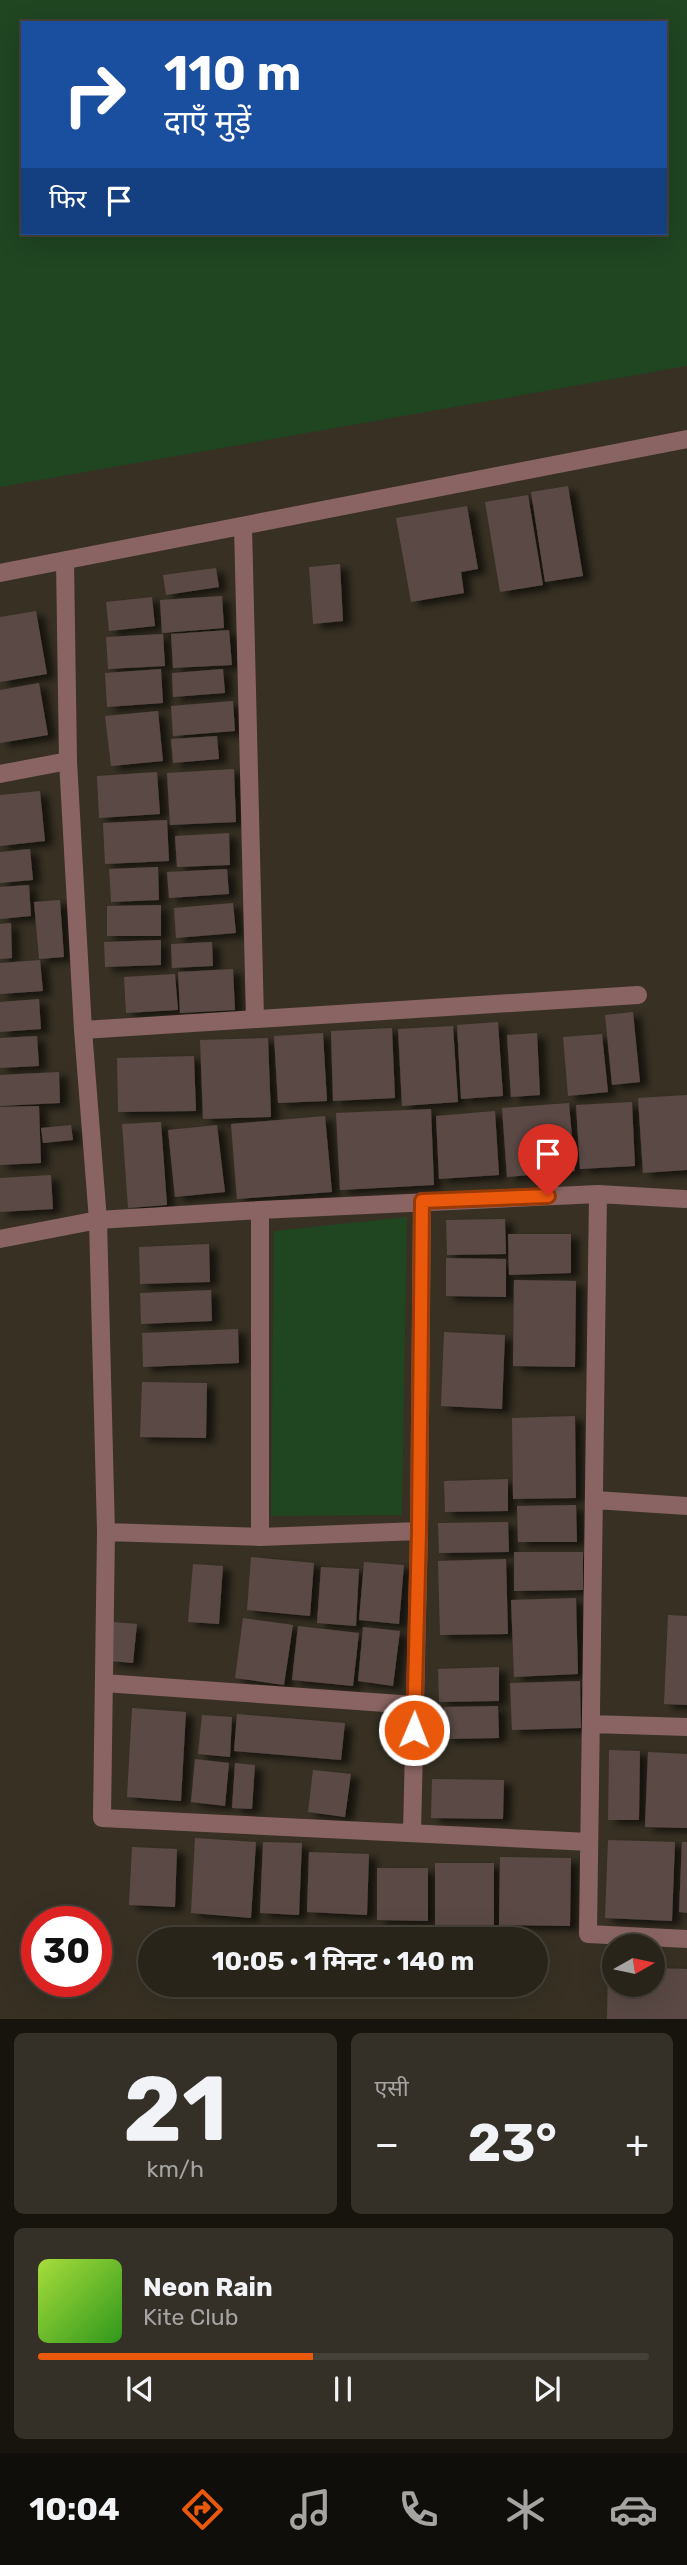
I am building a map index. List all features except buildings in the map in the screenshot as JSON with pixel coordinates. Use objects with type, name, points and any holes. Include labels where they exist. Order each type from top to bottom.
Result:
[{"type":"street","points":[[0,573],[687,439]]},
{"type":"street","points":[[243,526],[255,1019]]},
{"type":"street","points":[[65,561],[68,761],[83,1030],[98,1220],[106,1532],[103,1818],[589,1842]]},
{"type":"street","points":[[0,774],[68,761]]},
{"type":"street","points":[[83,1030],[638,995]]},
{"type":"street","points":[[0,1239],[98,1220],[260,1210],[598,1194],[685,1199]]},
{"type":"street","points":[[598,1194],[588,1934],[687,1939]]},
{"type":"street","points":[[412,1833],[419,1531],[422,1201]]},
{"type":"street","points":[[260,1210],[260,1536]]},
{"type":"street","points":[[594,1500],[687,1506]]},
{"type":"street","points":[[106,1532],[260,1536],[419,1531]]},
{"type":"street","points":[[104,1683],[414,1705]]},
{"type":"street","points":[[591,1724],[687,1727]]},
{"type":"green space","points":[[0,0],[687,0],[687,366],[0,487]]},
{"type":"green space","points":[[407,1217],[402,1515],[271,1516],[274,1231]]},
{"type":"route","points":[[414,1730],[422,1201],[548,1196]]}]
